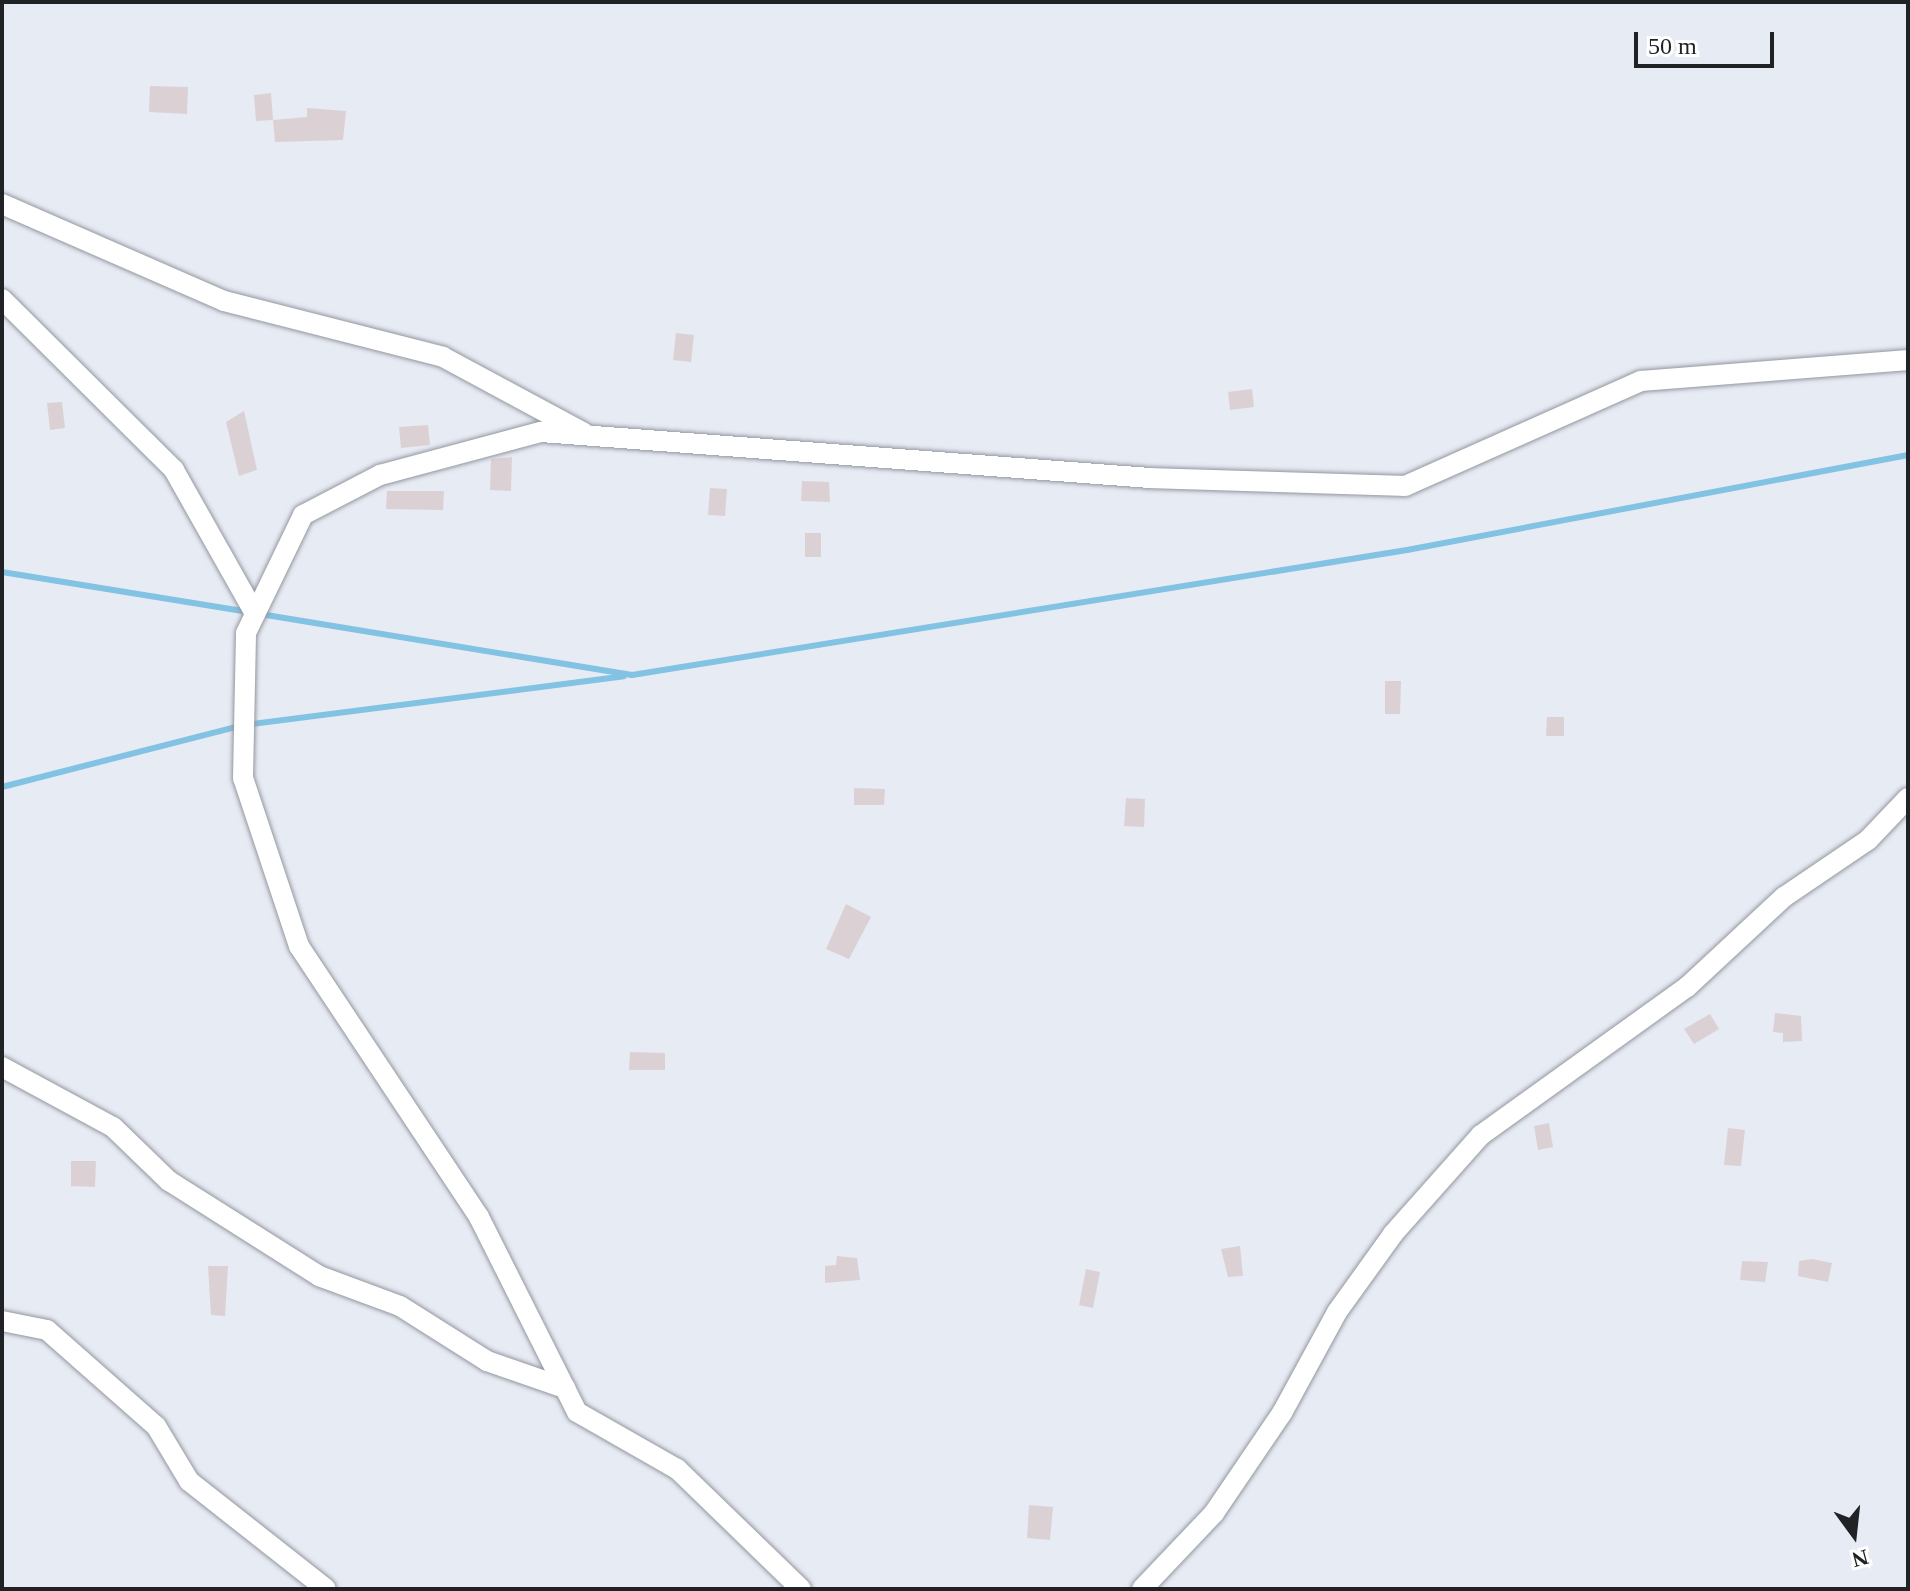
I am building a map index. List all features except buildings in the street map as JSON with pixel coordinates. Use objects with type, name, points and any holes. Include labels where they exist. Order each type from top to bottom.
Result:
[{"type":"street","points":[[2,204],[224,301],[443,357],[591,437]]},
{"type":"street","points":[[2,299],[174,470],[255,614]]},
{"type":"street","points":[[801,1589],[677,1469],[577,1412],[479,1217],[299,946],[243,778],[246,633],[303,515],[380,475],[541,432],[1150,478],[1405,486],[1641,381],[1908,360]]},
{"type":"street","points":[[1142,1589],[1214,1513],[1282,1413],[1337,1312],[1393,1234],[1481,1135],[1687,987],[1784,897],[1868,840],[1908,798]]},
{"type":"street","points":[[2,1067],[113,1127],[169,1181],[319,1276],[400,1306],[487,1361],[565,1388]]},
{"type":"street","points":[[2,1321],[47,1330],[156,1426],[189,1481],[326,1589]]},
{"type":"waterway","points":[[260,614],[632,675],[1407,550],[1908,455]]},
{"type":"waterway","points":[[2,572],[249,612]]},
{"type":"waterway","points":[[2,787],[244,725],[624,676]]}]
